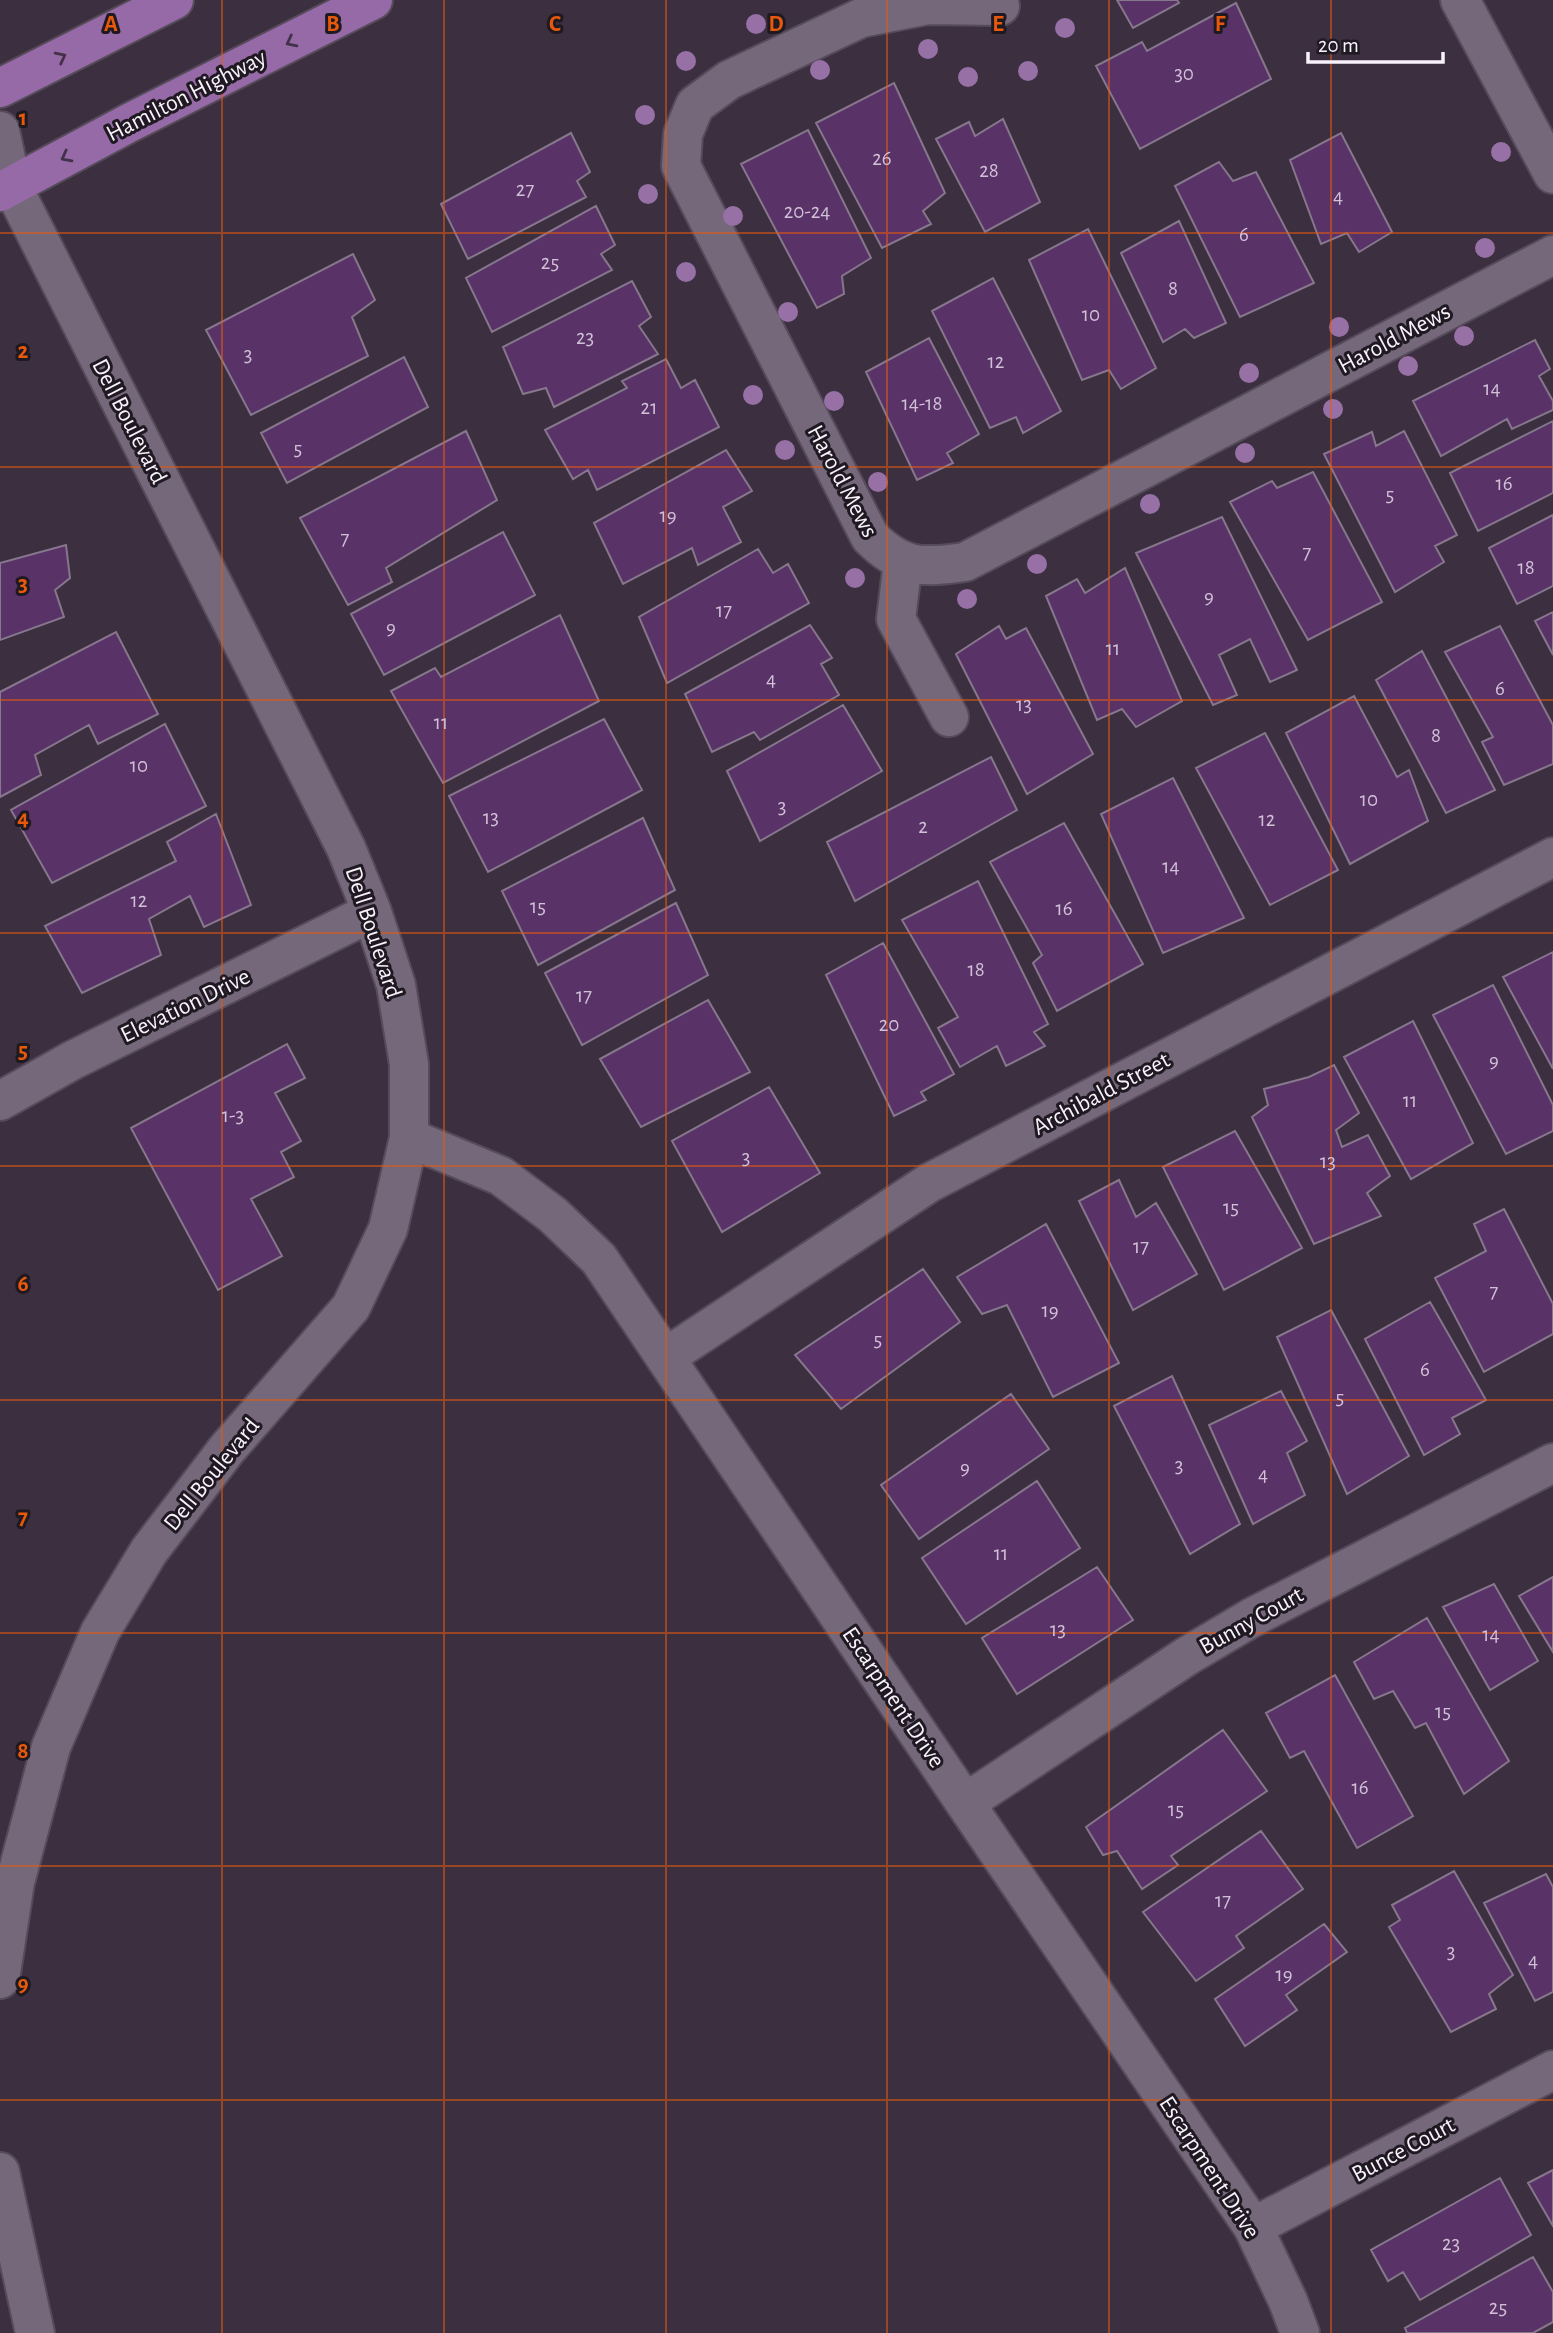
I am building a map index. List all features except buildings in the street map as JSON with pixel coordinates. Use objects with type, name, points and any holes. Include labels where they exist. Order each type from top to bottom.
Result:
[{"type":"main road","points":[[0,88],[174,0]]},
{"type":"main road","name":"Hamilton Highway","points":[[4,185],[373,0]]},
{"type":"street","points":[[1460,0],[1553,174]]},
{"type":"street","name":"Harold Mews","points":[[1000,6],[928,5],[861,18],[729,80],[695,105],[683,134],[681,166],[870,537],[885,552],[903,562],[934,566],[965,562],[1553,255]]},
{"type":"street","name":"Dell Boulevard","points":[[0,131],[4,185],[346,848],[372,912],[396,985],[409,1064],[409,1138],[388,1229],[351,1307],[227,1449],[149,1551],[100,1632],[51,1747],[15,1882],[0,1979]]},
{"type":"street","points":[[903,562],[896,619],[949,717]]},
{"type":"street","name":"Archibald Street","points":[[666,1357],[929,1183],[1553,857]]},
{"type":"street","name":"Elevation Drive","points":[[0,1101],[74,1059],[372,912]]},
{"type":"street","name":"Escarpment Drive","points":[[409,1138],[500,1176],[552,1215],[599,1259],[1253,2227],[1300,2333]]},
{"type":"street","name":"Bunny Court","points":[[965,1803],[1187,1656],[1251,1618],[1553,1463]]},
{"type":"street","name":"Bunce Court","points":[[1253,2227],[1553,2070]]},
{"type":"street","points":[[0,2172],[35,2333]]}]
